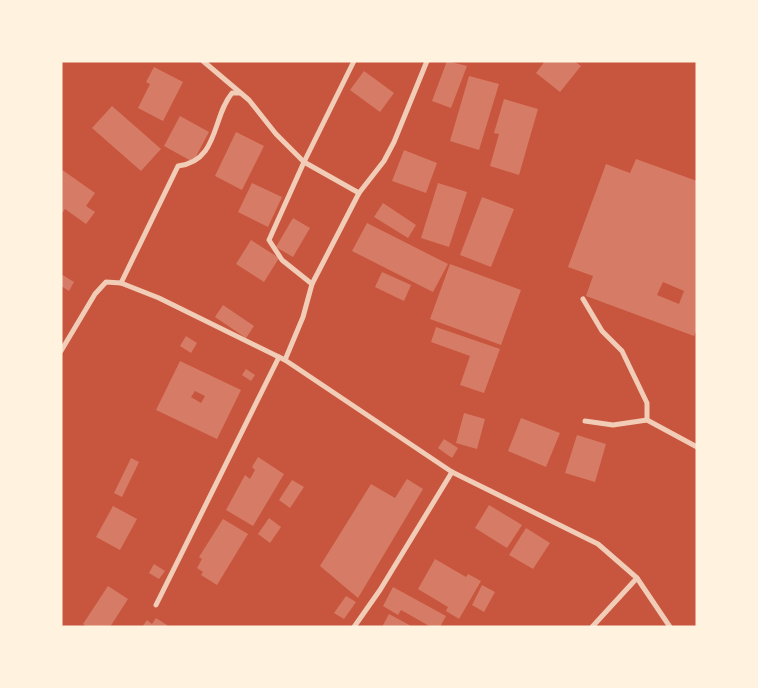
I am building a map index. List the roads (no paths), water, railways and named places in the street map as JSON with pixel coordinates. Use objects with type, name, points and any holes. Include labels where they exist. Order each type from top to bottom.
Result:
[{"type":"street","points":[[203,61],[249,100],[276,134],[304,162],[358,194]]},
{"type":"street","points":[[312,284],[282,260],[269,240],[304,162],[354,61]]},
{"type":"street","points":[[285,360],[303,317],[312,284],[358,194],[384,161],[394,142],[412,103],[427,61]]},
{"type":"street","points":[[121,283],[178,166],[189,165],[203,156],[221,119],[224,102],[232,93],[240,93]]},
{"type":"street","points":[[61,351],[95,294],[106,282],[121,283],[159,298],[279,356],[452,472],[598,544],[637,578],[670,627]]},
{"type":"street","points":[[583,299],[602,331],[622,351],[647,403],[647,420]]},
{"type":"street","points":[[156,605],[279,356]]},
{"type":"street","points":[[585,421],[613,425],[647,420],[697,447]]},
{"type":"street","points":[[354,627],[380,590],[452,472]]},
{"type":"street","points":[[592,627],[637,578]]}]
